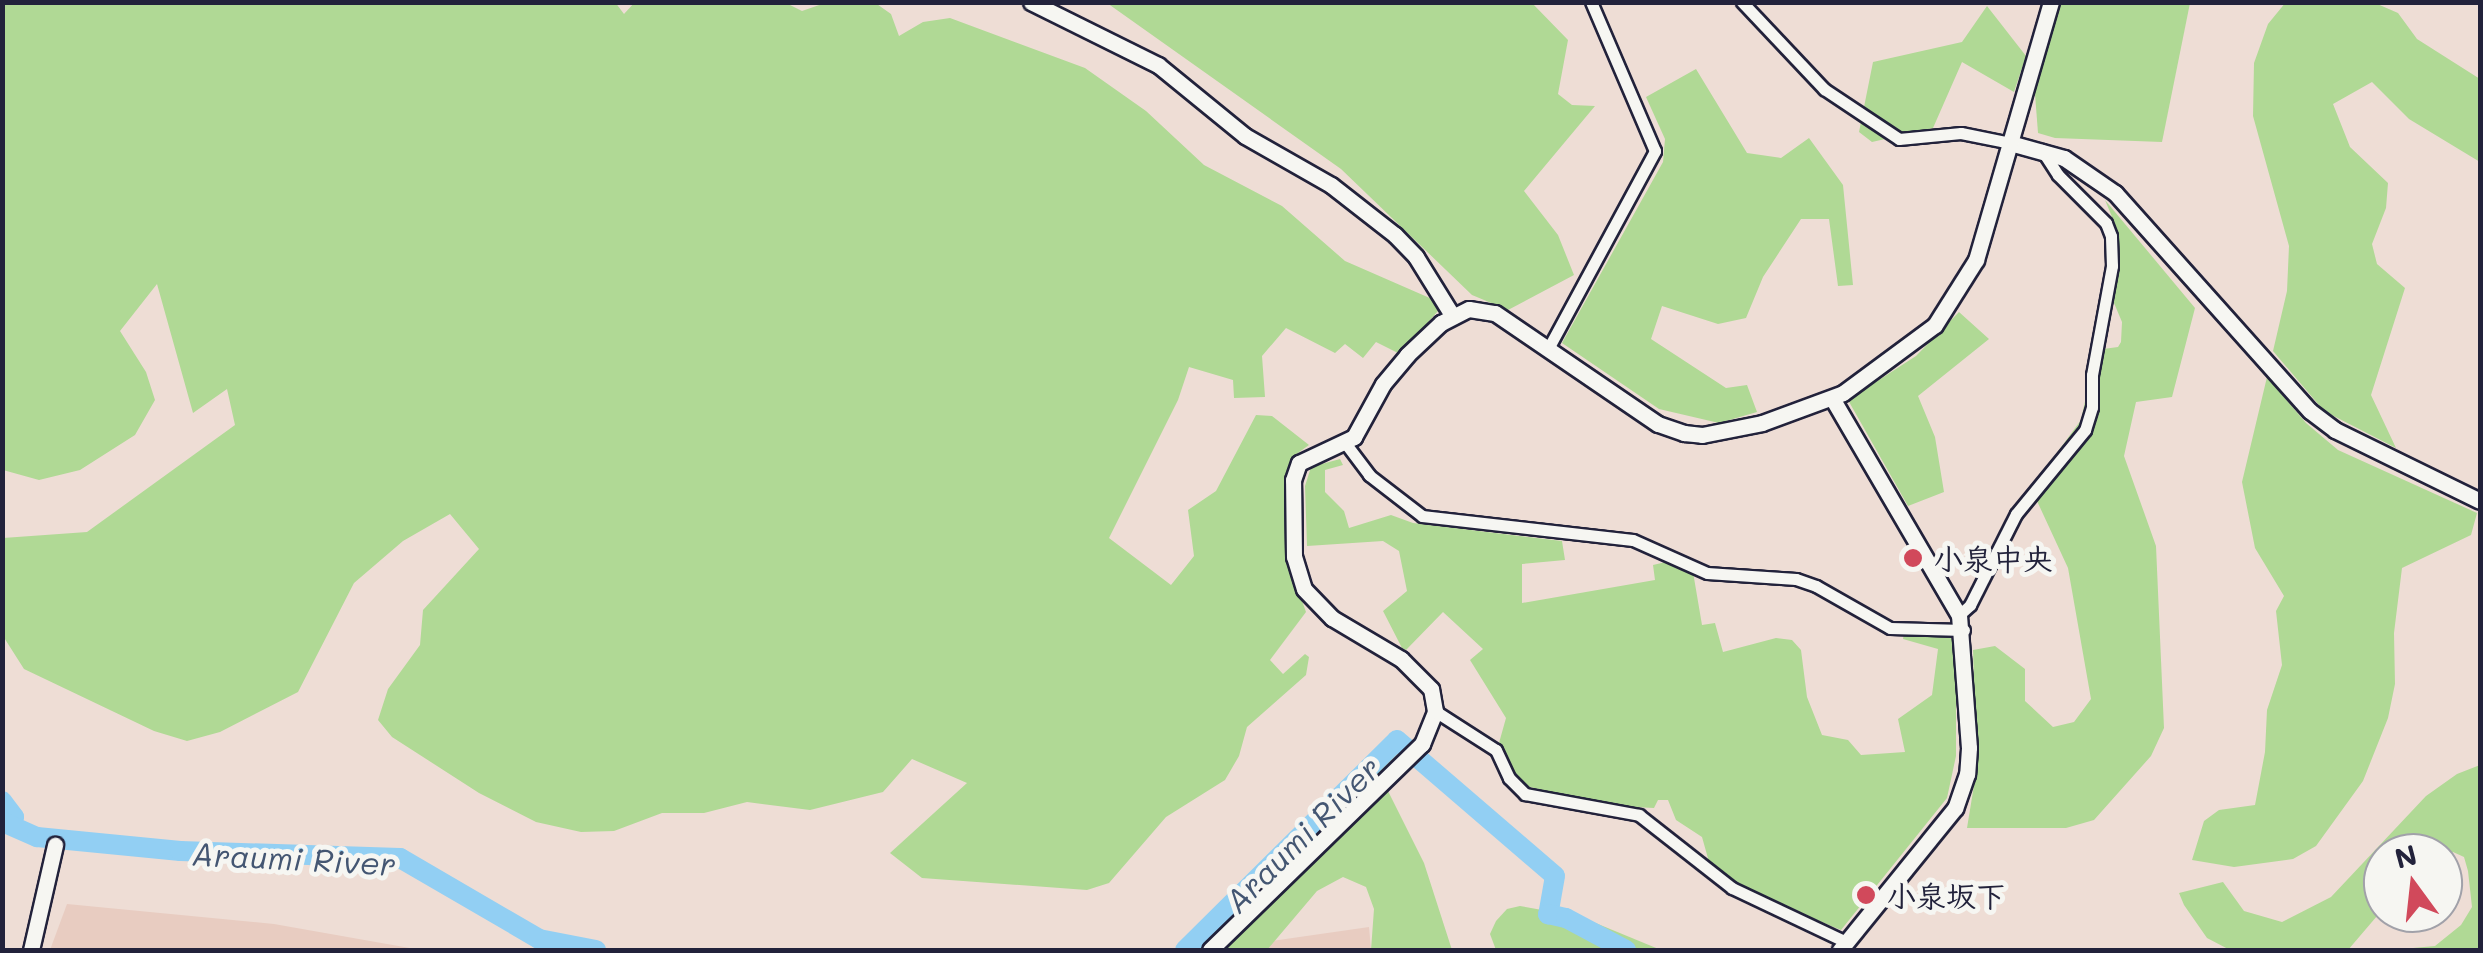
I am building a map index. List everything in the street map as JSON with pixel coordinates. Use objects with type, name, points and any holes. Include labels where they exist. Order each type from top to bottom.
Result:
[{"type":"street","points":[[1032,2],[1158,66],[1245,136],[1331,186],[1395,234],[1416,257],[1452,315]]},
{"type":"street","points":[[1550,347],[1655,150],[1591,2]]},
{"type":"street","points":[[1742,2],[1824,89],[1899,139],[1961,133],[2042,150],[2080,166],[2125,202],[2310,411],[2335,430],[2480,501]]},
{"type":"street","points":[[1210,950],[1422,744],[1435,712],[1425,681],[1386,646],[1332,618],[1300,581],[1294,557],[1294,469],[1306,455],[1346,444],[1407,355],[1452,315],[1481,308],[1550,347],[1658,424],[1684,433],[1702,435],[1762,422],[1832,398],[1906,350],[1947,312],[1976,260],[2051,2]]},
{"type":"street","points":[[1435,712],[1496,750],[1508,778],[1525,794],[1639,815],[1732,888],[1843,946],[1950,816],[1962,794],[1969,748],[1962,623],[2016,514],[2084,430],[2092,407],[2092,375],[2112,266],[2111,236],[2106,223],[2058,174],[2042,150]]},
{"type":"street","points":[[1832,398],[1962,623]]},
{"type":"street","points":[[1346,444],[1369,475],[1422,516],[1633,540],[1707,573],[1796,579],[1816,586],[1890,628],[1962,623]]},
{"type":"street","points":[[31,950],[55,845]]},
{"type":"shaded area","points":[[67,904],[274,924],[421,950],[50,950]]},
{"type":"shaded area","points":[[1369,927],[1371,950],[1227,950],[1229,947]]},
{"type":"green space","points":[[615,2],[624,14],[635,2],[786,3],[802,11],[825,3],[874,2],[891,14],[899,36],[923,22],[950,18],[1085,68],[1146,111],[1204,165],[1282,206],[1345,261],[1432,299],[1438,311],[1400,354],[1376,342],[1363,358],[1345,344],[1335,353],[1286,328],[1262,356],[1265,397],[1234,398],[1233,380],[1189,367],[1178,400],[1109,538],[1171,585],[1194,556],[1188,510],[1216,491],[1256,415],[1272,416],[1309,445],[1295,455],[1288,468],[1286,556],[1306,612],[1270,660],[1283,674],[1305,654],[1309,657],[1306,675],[1247,727],[1239,756],[1225,780],[1166,817],[1109,883],[1087,890],[922,878],[890,853],[967,783],[912,759],[883,792],[810,810],[747,802],[704,813],[662,813],[614,831],[581,832],[536,822],[479,793],[392,737],[378,720],[388,689],[420,645],[423,610],[479,549],[450,514],[403,541],[354,583],[298,692],[220,732],[187,741],[154,731],[24,669],[3,636],[3,538],[87,532],[235,425],[227,389],[193,413],[157,284],[120,331],[146,372],[155,400],[135,435],[80,470],[39,480],[3,470],[2,3]]},
{"type":"green space","points":[[2286,2],[2375,3],[2398,13],[2417,39],[2480,79],[2480,162],[2409,119],[2372,82],[2333,104],[2350,147],[2388,183],[2386,208],[2372,244],[2377,264],[2405,288],[2371,395],[2396,448],[2324,411],[2273,351],[2287,291],[2289,246],[2253,116],[2254,63],[2268,24]]},
{"type":"green space","points":[[1107,3],[1532,3],[1568,40],[1558,94],[1572,105],[1595,106],[1524,191],[1558,235],[1574,275],[1508,310],[1472,295],[1341,169]]},
{"type":"green space","points":[[2061,3],[2190,3],[2162,142],[2055,138],[2038,133],[2034,81]]},
{"type":"green space","points":[[1987,6],[2026,56],[2014,92],[1962,62],[1933,128],[1872,142],[1859,132],[1873,62],[1962,42]]},
{"type":"green space","points":[[1696,69],[1747,153],[1781,158],[1809,138],[1843,185],[1853,285],[1838,286],[1829,219],[1801,219],[1763,277],[1746,318],[1718,324],[1662,306],[1651,339],[1726,388],[1747,385],[1757,412],[1719,423],[1659,409],[1562,343],[1663,162],[1665,139],[1646,97]]},
{"type":"green space","points":[[2105,200],[2195,308],[2172,397],[2136,402],[2124,456],[2156,546],[2164,728],[2151,756],[2094,820],[2066,828],[1967,828],[1977,767],[1973,650],[1995,646],[2025,669],[2025,701],[2053,727],[2074,722],[2091,699],[2068,568],[2031,488],[2081,420],[2096,350],[2118,347],[2121,342],[2122,322],[2114,303],[2115,224]]},
{"type":"green space","points":[[1959,312],[1989,339],[1918,396],[1935,437],[1944,492],[1908,506],[1848,400],[1916,356]]},
{"type":"green space","points":[[2267,377],[2306,423],[2338,450],[2477,513],[2471,535],[2402,568],[2394,633],[2395,684],[2388,718],[2363,781],[2316,846],[2293,859],[2234,867],[2192,860],[2204,821],[2219,810],[2255,805],[2265,752],[2267,710],[2282,665],[2276,611],[2284,596],[2255,548],[2242,482]]},
{"type":"green space","points":[[1340,459],[1343,465],[1325,470],[1325,492],[1344,511],[1349,528],[1391,515],[1413,523],[1562,541],[1565,560],[1522,564],[1522,603],[1655,580],[1653,565],[1670,561],[1693,572],[1702,625],[1715,623],[1723,652],[1776,638],[1792,640],[1801,650],[1807,697],[1822,735],[1848,740],[1861,755],[1905,752],[1898,719],[1932,695],[1938,649],[1903,639],[1904,633],[1947,634],[1956,644],[1956,756],[1947,798],[1841,930],[1732,885],[1711,869],[1702,837],[1676,820],[1668,800],[1658,800],[1654,808],[1615,806],[1521,785],[1499,743],[1506,718],[1470,660],[1483,649],[1443,612],[1406,650],[1402,648],[1383,611],[1407,591],[1399,551],[1383,541],[1307,546],[1305,486],[1311,467]]},
{"type":"green space","points":[[1397,745],[1402,749],[1204,950],[1188,950],[1330,802]]},
{"type":"green space","points":[[2480,765],[2480,950],[2391,950],[2435,946],[2451,933],[2463,933],[2463,922],[2472,907],[2463,833],[2391,833],[2426,796],[2457,774]]},
{"type":"green space","points":[[1387,789],[1424,863],[1452,950],[1371,950],[1374,909],[1366,887],[1343,877],[1317,891],[1267,950],[1222,950]]},
{"type":"green space","points":[[2363,863],[2363,932],[2348,950],[2230,950],[2207,938],[2179,893],[2223,882],[2244,911],[2282,922],[2331,897]]},
{"type":"green space","points":[[1520,906],[1581,917],[1661,950],[1496,950],[1490,934],[1496,921],[1507,909]]},
{"type":"waterway","name":"Araumi River","points":[[1185,950],[1397,740],[1555,876],[1548,914],[1566,918],[1626,950]]},
{"type":"waterway","name":"Araumi River","points":[[2,801],[14,817],[5,823],[37,837],[180,851],[400,858],[539,939],[596,950]]},
{"type":"place","name":"小泉中央","points":[[1913,558]]},
{"type":"place","name":"小泉坂下","points":[[1866,895]]}]
